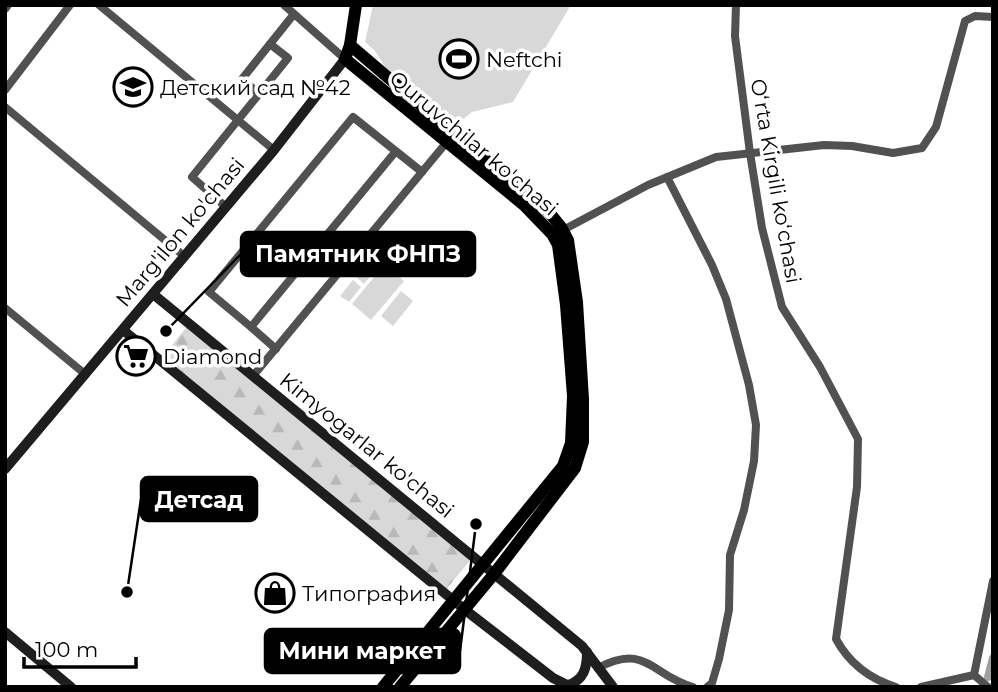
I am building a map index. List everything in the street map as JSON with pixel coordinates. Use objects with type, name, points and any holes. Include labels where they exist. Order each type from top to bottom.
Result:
[{"type":"main road","name":"Marg'ilon ko'chasi","points":[[345,59],[350,45],[356,5]]},
{"type":"main road","name":"Quruvchilar ko'chasi","points":[[350,45],[454,134],[531,195],[548,211],[568,240],[577,302],[583,399],[581,453],[575,468],[559,492],[459,605]]},
{"type":"main road","name":"Quruvchilar ko'chasi","points":[[345,59],[524,205],[552,234],[558,245],[573,396],[569,453],[563,466],[489,570]]},
{"type":"main road","points":[[383,687],[459,605]]},
{"type":"main road","points":[[400,687],[459,605]]},
{"type":"street","points":[[5,90],[70,5]]},
{"type":"street","points":[[99,5],[274,150]]},
{"type":"street","name":"Quruvchilar ko'chasi","points":[[284,5],[345,59]]},
{"type":"street","name":"Oʻrta Kirgili koʻchasi","points":[[736,5],[735,36],[750,153],[762,228],[782,307],[820,368],[858,439],[857,487],[836,639],[845,656],[861,670],[896,687]]},
{"type":"street","points":[[259,94],[242,79],[294,14]]},
{"type":"street","points":[[563,230],[648,185],[716,157],[824,145],[852,146],[893,153],[922,148],[936,127],[965,21],[975,16],[993,17]]},
{"type":"street","points":[[226,207],[192,177],[288,58],[270,44]]},
{"type":"street","name":"Marg'ilon ko'chasi","points":[[5,469],[274,150],[345,59]]},
{"type":"street","points":[[5,107],[184,256]]},
{"type":"street","points":[[276,349],[209,292],[353,117],[422,172]]},
{"type":"street","points":[[253,376],[446,143]]},
{"type":"street","points":[[251,327],[396,151]]},
{"type":"street","points":[[667,177],[712,265],[726,299],[750,385],[756,425],[754,461],[744,510],[730,555],[729,610],[719,659],[712,683],[707,687]]},
{"type":"street","name":"Kimyogarlar ko'chasi","points":[[153,294],[587,652],[613,687]]},
{"type":"street","points":[[5,309],[85,374]]},
{"type":"street","points":[[123,330],[459,605],[553,678],[569,686],[576,682],[585,672],[587,652]]},
{"type":"street","points":[[974,675],[993,581]]},
{"type":"street","points":[[5,632],[71,687]]},
{"type":"street","points":[[598,668],[615,659],[635,658],[693,687]]},
{"type":"street","points":[[920,687],[974,675]]},
{"type":"street","points":[[974,675],[988,687]]},
{"type":"green space","name":"Neftchi","points":[[373,5],[571,5],[513,102],[472,112],[456,125],[385,67],[375,51],[365,42]]},
{"type":"green space","points":[[371,250],[383,260],[364,284],[352,273]]},
{"type":"green space","points":[[384,265],[404,281],[371,320],[352,304]]},
{"type":"green space","points":[[353,280],[361,287],[349,302],[340,296]]},
{"type":"green space","points":[[401,291],[413,301],[393,326],[381,316]]},
{"type":"green space","points":[[189,324],[473,557],[443,593],[160,360]]},
{"type":"waterway","points":[[988,677],[993,658]]},
{"type":"place","name":"Neftchi","points":[[459,59]]},
{"type":"place","name":"Детский сад №42","points":[[133,87]]},
{"type":"place","name":"Памятник ФНПЗ","points":[[166,331]]},
{"type":"place","name":"Diamond","points":[[136,356]]},
{"type":"place","name":"Мини маркет","points":[[476,524]]},
{"type":"place","name":"Детсад","points":[[127,592]]},
{"type":"place","name":"Типография","points":[[275,593]]}]
